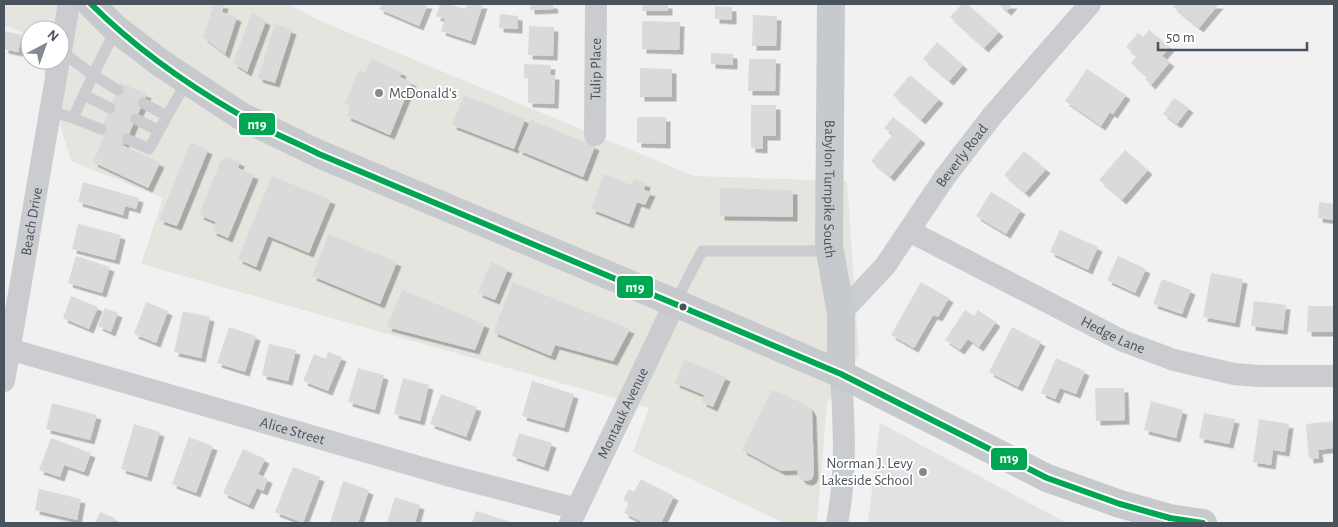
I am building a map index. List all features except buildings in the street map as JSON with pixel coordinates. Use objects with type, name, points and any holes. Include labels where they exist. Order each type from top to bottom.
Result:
[{"type":"main road","points":[[91,4],[116,29],[187,81],[242,116],[319,154],[841,374],[1047,478],[1120,504],[1170,518],[1203,523]]},
{"type":"main road","name":"Babylon Turnpike South","points":[[831,4],[830,251],[840,313],[841,374]]},
{"type":"street","name":"Beach Drive","points":[[66,20],[69,4]]},
{"type":"street","name":"Tulip Place","points":[[596,4],[596,135]]},
{"type":"street","name":"Beverly Road","points":[[840,313],[885,266],[945,176],[992,116],[1090,4]]},
{"type":"street","name":"Beach Drive","points":[[4,381],[57,70]]},
{"type":"street","name":"Hedge Lane","points":[[909,231],[1123,341],[1174,360],[1234,374],[1334,376]]},
{"type":"street","name":"Montauk Avenue","points":[[573,516],[675,303]]},
{"type":"street","name":"Alice Street","points":[[8,349],[447,475],[573,516]]},
{"type":"street","points":[[837,523],[842,500],[844,425],[841,374]]},
{"type":"lane","points":[[73,118],[116,29]]},
{"type":"lane","points":[[70,62],[118,90]]},
{"type":"lane","points":[[127,139],[150,149],[187,81]]},
{"type":"lane","points":[[84,96],[110,108]]},
{"type":"lane","points":[[143,103],[167,116]]},
{"type":"lane","points":[[50,111],[101,129]]},
{"type":"lane","points":[[136,119],[159,131]]},
{"type":"lane","points":[[675,303],[702,251],[830,251]]},
{"type":"shaded area","points":[[4,4],[289,4],[316,19],[694,176],[847,181],[859,355],[827,404],[817,523],[784,523],[633,452],[649,408],[141,264],[163,198],[71,161],[43,70],[70,70],[70,20],[20,20],[20,32],[4,25]]},
{"type":"shaded area","name":"Norman J. Levy Lakeside School","points":[[880,423],[1063,521],[1071,523],[868,523]]},
{"type":"transit line","name":"n19","points":[[91,4],[125,35],[162,64],[220,103],[269,131],[319,154],[841,374],[1047,478],[1120,504],[1170,518],[1203,523]]},
{"type":"place","name":"McDonald's","points":[[379,93]]},
{"type":"place","name":"Norman J. Levy Lakeside School","points":[[923,472]]}]
